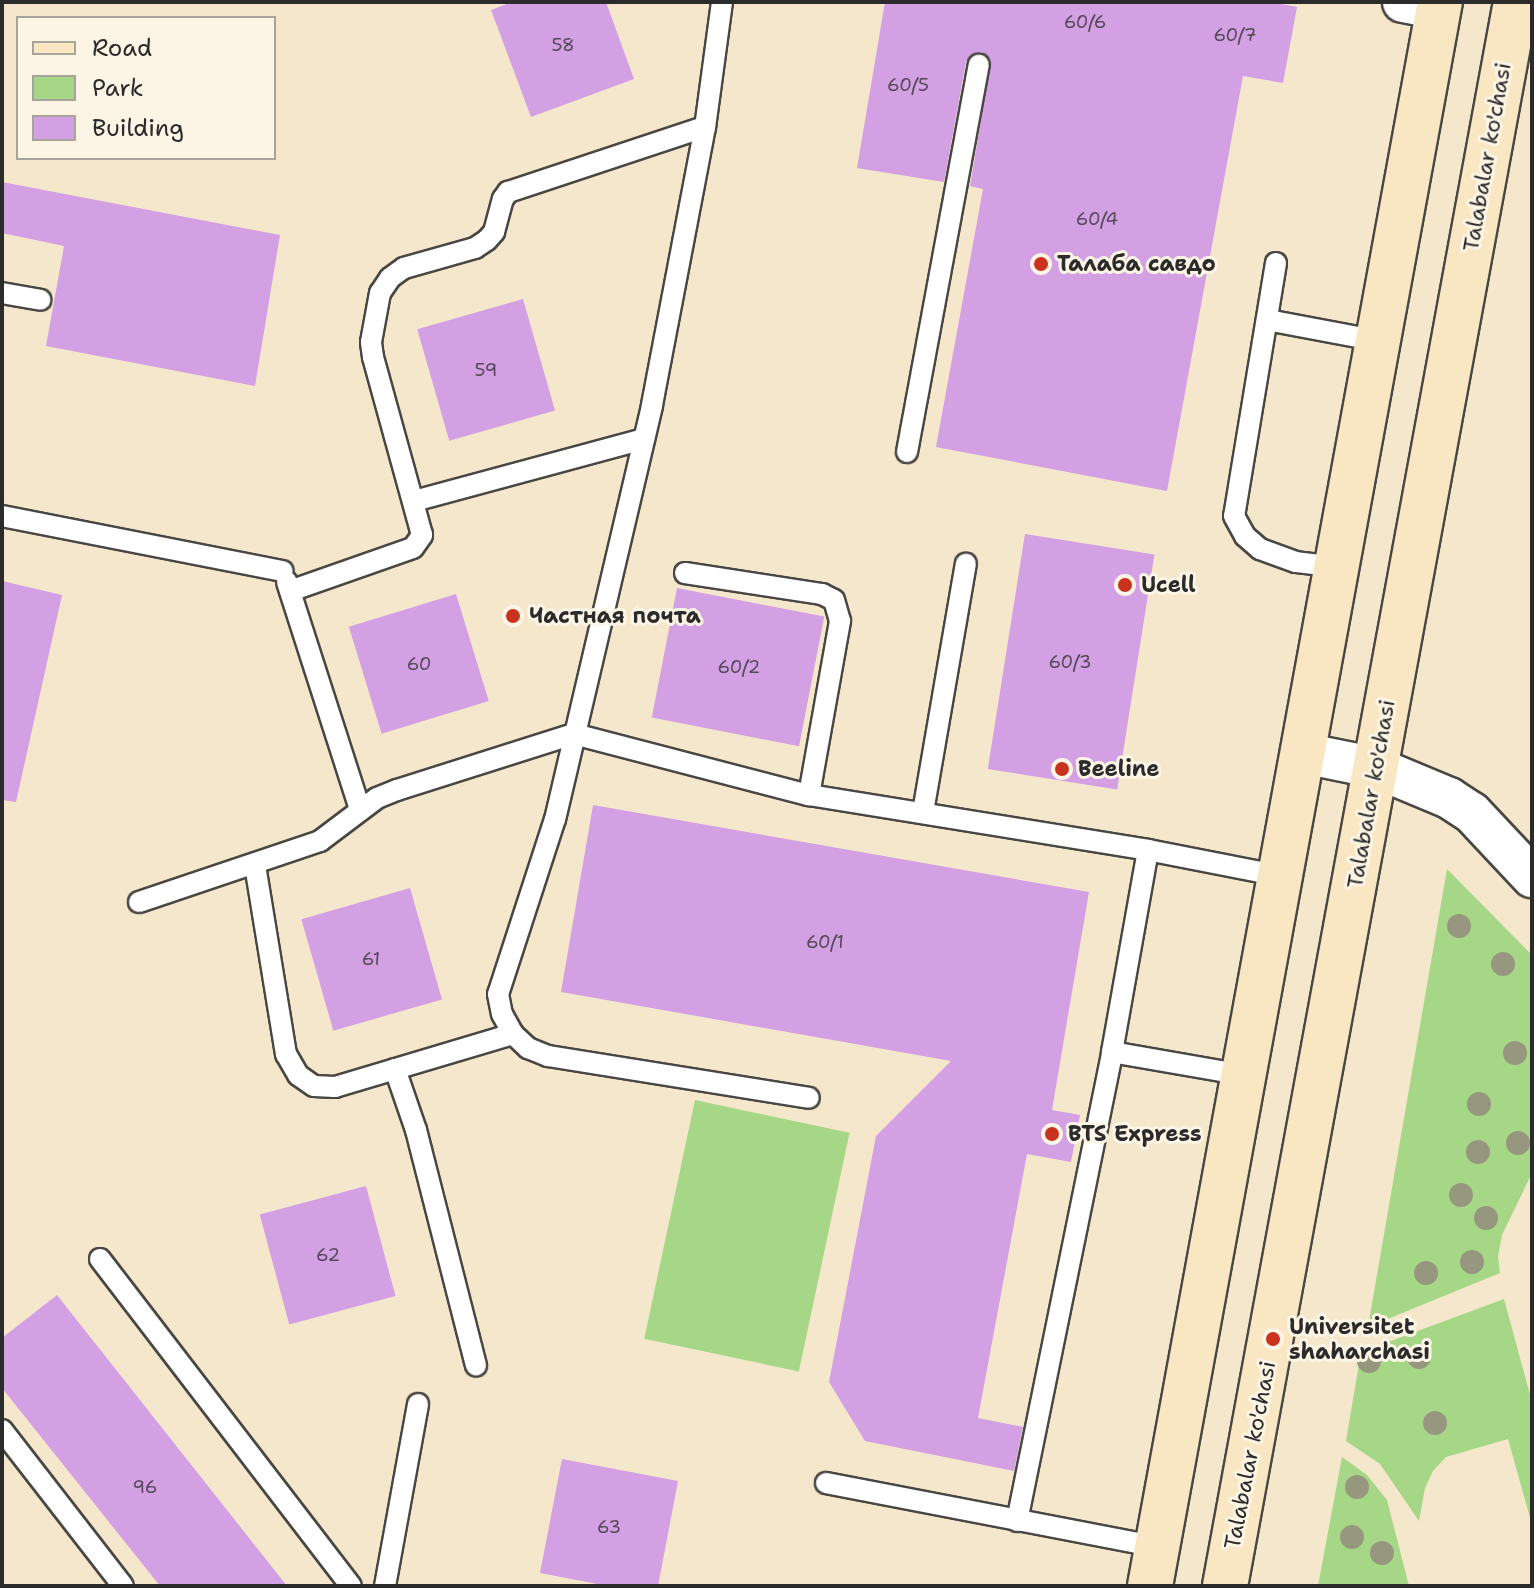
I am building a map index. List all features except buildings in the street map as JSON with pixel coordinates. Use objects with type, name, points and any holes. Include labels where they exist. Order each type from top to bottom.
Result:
[{"type":"main road","name":"Talabalar ko'chasi","points":[[1225,1586],[1516,2]]},
{"type":"main road","points":[[1154,1566],[1379,341],[1427,4]]},
{"type":"street","points":[[1303,753],[1377,768],[1449,798],[1472,813],[1532,877]]},
{"type":"lane","points":[[722,2],[705,127],[644,439],[555,819],[498,994],[502,1014],[513,1034],[528,1048],[548,1056],[809,1098]]},
{"type":"lane","points":[[907,452],[979,65]]},
{"type":"lane","points":[[290,591],[413,548],[422,535],[371,342],[380,293],[390,278],[404,268],[475,248],[487,240],[494,232],[508,192],[705,127]]},
{"type":"lane","points":[[1276,263],[1234,516],[1245,536],[1260,549],[1296,562],[1338,567]]},
{"type":"lane","points":[[2,293],[40,300]]},
{"type":"lane","points":[[1267,320],[1379,341]]},
{"type":"lane","points":[[414,501],[644,439]]},
{"type":"lane","points":[[2,516],[282,564],[360,810]]},
{"type":"lane","points":[[923,812],[966,564]]},
{"type":"lane","points":[[685,573],[822,594],[834,600],[840,621],[809,795]]},
{"type":"lane","points":[[139,902],[320,841],[360,810],[397,790],[574,734],[809,795],[1148,850],[1280,876]]},
{"type":"lane","points":[[1017,1521],[1112,1052],[1148,850]]},
{"type":"lane","points":[[255,865],[286,1054],[298,1075],[314,1086],[335,1087],[513,1034]]},
{"type":"lane","points":[[1112,1052],[1244,1075]]},
{"type":"lane","points":[[395,1069],[416,1130],[476,1365]]},
{"type":"lane","points":[[100,1259],[351,1586]]},
{"type":"lane","points":[[385,1586],[418,1404]]},
{"type":"lane","points":[[2,1430],[123,1586]]},
{"type":"lane","points":[[826,1483],[1017,1521],[1154,1566]]},
{"type":"green space","points":[[1447,869],[1532,955],[1532,1173],[1502,1235],[1498,1256],[1500,1273],[1368,1327]]},
{"type":"green space","points":[[695,1100],[850,1133],[799,1372],[644,1339]]},
{"type":"green space","points":[[1504,1299],[1532,1402],[1532,1525],[1508,1439],[1446,1457],[1433,1471],[1425,1488],[1419,1521],[1380,1464],[1346,1441],[1361,1352]]},
{"type":"green space","points":[[1342,1457],[1367,1475],[1387,1500],[1409,1586],[1318,1586]]},
{"type":"place","name":"Талаба савдо","points":[[1041,264]]},
{"type":"place","name":"Ucell","points":[[1125,585]]},
{"type":"place","name":"Частная почта","points":[[513,616]]},
{"type":"place","name":"Beeline","points":[[1062,769]]},
{"type":"place","name":"BTS Express","points":[[1052,1134]]},
{"type":"place","name":"Universitet shaharchasi","points":[[1273,1339]]}]
